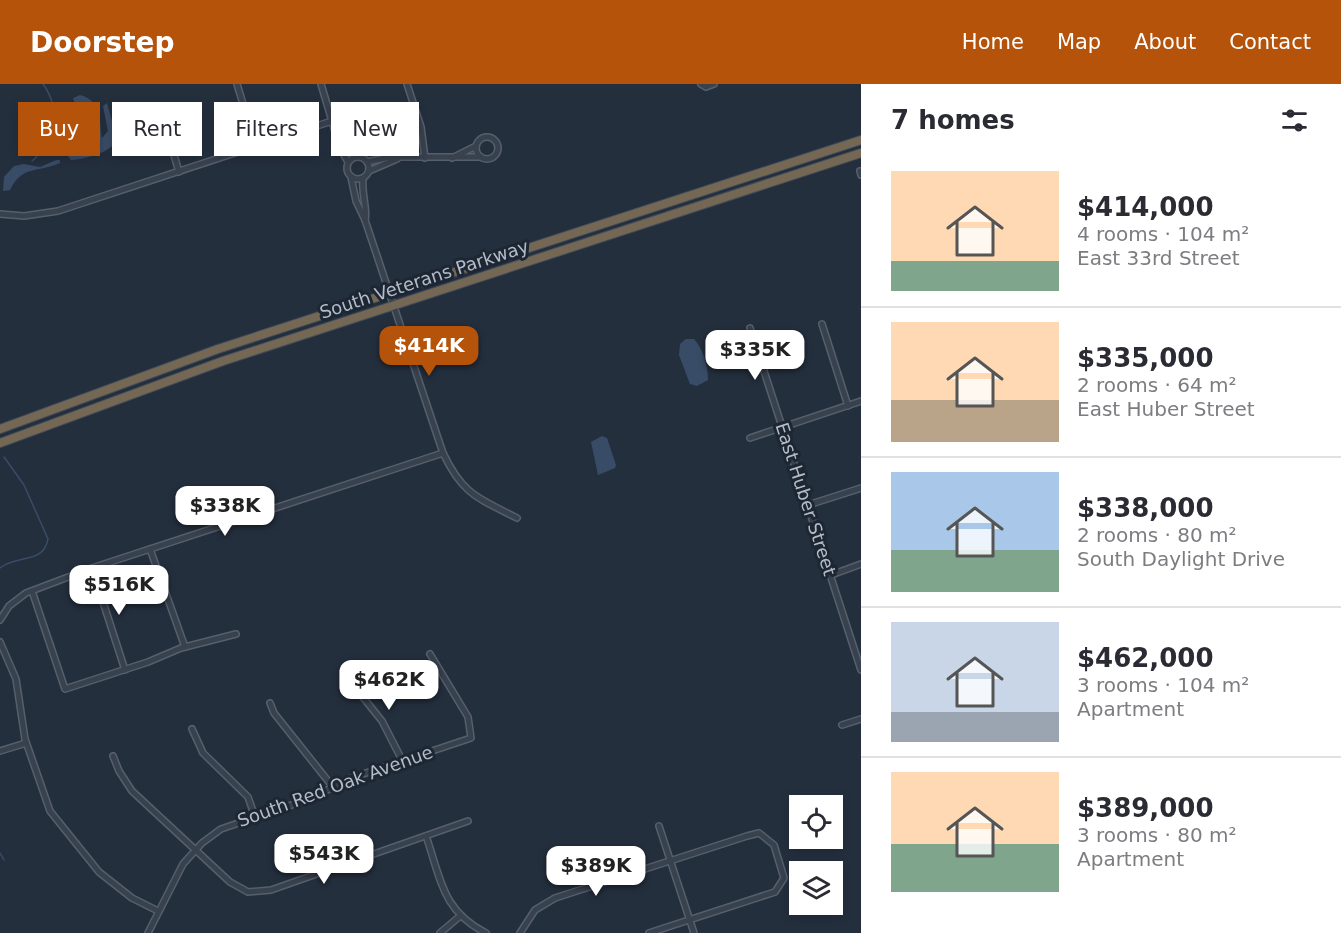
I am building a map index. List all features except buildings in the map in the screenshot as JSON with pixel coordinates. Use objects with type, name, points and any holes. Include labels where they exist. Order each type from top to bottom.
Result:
[{"type":"highway","name":"South Veterans Parkway","points":[[0,429],[218,349],[861,140]]},
{"type":"highway","name":"South Veterans Parkway","points":[[0,443],[174,378],[861,153]]},
{"type":"street","points":[[237,84],[242,102]]},
{"type":"street","points":[[321,84],[331,118]]},
{"type":"street","points":[[407,84],[421,127],[425,158]]},
{"type":"street","points":[[700,84],[706,87],[714,84]]},
{"type":"street","points":[[348,162],[355,157],[367,162],[390,158],[397,159],[452,158],[480,157],[487,159],[494,157],[498,152],[497,144],[493,139],[486,138],[476,146],[452,158]]},
{"type":"street","points":[[476,146],[480,157]]},
{"type":"street","points":[[174,156],[179,172]]},
{"type":"street","points":[[0,214],[24,216],[50,213],[228,156]]},
{"type":"street","points":[[345,156],[360,214],[365,220],[443,453],[457,480],[468,492],[517,518]]},
{"type":"street","points":[[365,220],[367,216],[361,192],[363,178],[369,171],[397,159]]},
{"type":"street","points":[[367,162],[369,171]]},
{"type":"street","points":[[351,177],[363,178]]},
{"type":"street","points":[[822,324],[849,405]]},
{"type":"street","name":"East Huber Street","points":[[750,328],[861,669]]},
{"type":"street","points":[[750,438],[861,401]]},
{"type":"street","points":[[0,620],[14,600],[92,568],[443,453]]},
{"type":"street","points":[[808,505],[861,488]]},
{"type":"street","points":[[150,549],[184,647]]},
{"type":"street","points":[[831,574],[861,564]]},
{"type":"street","points":[[92,568],[125,670]]},
{"type":"street","points":[[32,591],[65,689],[125,670],[184,647],[236,634]]},
{"type":"street","points":[[0,642],[16,679],[26,743],[43,799],[58,824],[106,878],[132,898],[158,911]]},
{"type":"street","points":[[853,645],[861,642]]},
{"type":"street","name":"South Red Oak Avenue","points":[[147,933],[175,876],[195,849],[221,829],[312,798],[332,786],[402,760],[471,738],[468,717],[430,654]]},
{"type":"street","points":[[349,680],[382,721],[402,760]]},
{"type":"street","points":[[270,703],[274,713],[316,762],[332,786]]},
{"type":"street","points":[[842,725],[861,719]]},
{"type":"street","points":[[192,729],[203,753],[248,797],[255,817]]},
{"type":"street","points":[[0,752],[26,743]]},
{"type":"street","points":[[113,756],[119,771],[132,791],[230,882],[248,892],[258,893],[468,821]]},
{"type":"street","points":[[659,826],[694,933]]},
{"type":"street","points":[[520,933],[535,910],[548,901],[759,833],[774,845],[784,878],[776,892],[650,933]]},
{"type":"street","points":[[426,836],[450,904],[459,917],[486,933]]},
{"type":"street","points":[[440,933],[459,917]]},
{"type":"water","points":[[80,95],[93,102],[74,102],[73,98]]},
{"type":"water","points":[[107,103],[112,121],[112,146],[100,153],[100,119],[102,138],[108,131],[103,106]]},
{"type":"water","points":[[68,156],[93,156],[90,157],[71,160]]},
{"type":"water","points":[[60,160],[60,163],[25,173],[10,190],[3,191],[4,177],[14,166],[24,164],[40,167]]},
{"type":"water","points":[[686,339],[694,339],[706,364],[708,380],[697,386],[690,384],[679,355],[680,344]]},
{"type":"water","points":[[602,436],[607,438],[616,465],[615,468],[598,475],[591,442]]},
{"type":"waterway","points":[[32,161],[46,143],[55,120],[52,101],[43,84]]},
{"type":"waterway","points":[[14,181],[21,173]]},
{"type":"waterway","points":[[0,568],[41,553],[48,539],[24,485],[4,457]]},
{"type":"waterway","points":[[0,853],[4,860]]}]
